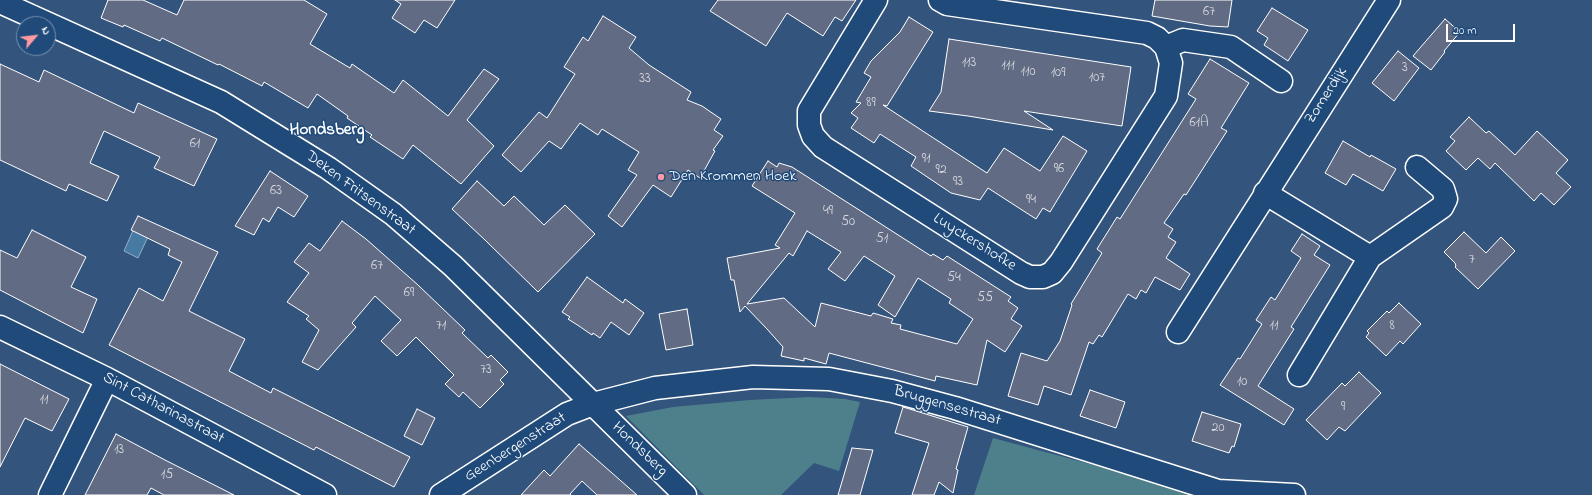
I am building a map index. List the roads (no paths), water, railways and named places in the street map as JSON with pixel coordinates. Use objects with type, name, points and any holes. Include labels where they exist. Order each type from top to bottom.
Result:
[{"type":"street","name":"Luyckershofke","points":[[876,0],[809,112],[809,125],[813,136],[823,147],[1021,273],[1030,277],[1043,277],[1052,272],[1061,262],[1166,96],[1171,64],[1166,47]]},
{"type":"street","points":[[940,0],[947,4],[1147,33],[1157,38],[1166,47],[1183,40],[1231,47],[1281,81]]},
{"type":"street","name":"Zomerdijk","points":[[1178,332],[1389,0]]},
{"type":"street","name":"Deken Fritsenstraat","points":[[0,2],[221,102],[328,168],[393,214],[453,266],[593,404]]},
{"type":"street","points":[[1299,375],[1370,257],[1442,207],[1446,199],[1443,189],[1418,166]]},
{"type":"street","points":[[1265,193],[1370,257]]},
{"type":"street","name":"Sint Catharinastraat","points":[[0,326],[107,379],[325,495]]},
{"type":"street","name":"Bruggensestraat","points":[[593,404],[655,388],[753,377],[829,379],[892,391],[955,408],[1218,491],[1294,495]]},
{"type":"street","points":[[50,495],[107,379]]},
{"type":"street","name":"Geenbergenstraat","points":[[441,495],[567,414],[593,404]]},
{"type":"street","name":"Hondsberg","points":[[593,404],[686,495]]},
{"type":"water","points":[[138,219],[153,226],[138,258],[124,251]]},
{"type":"place","name":"Den Krommen Hoek","points":[[661,177]]},
{"type":"district","name":"Hondsberg","points":[[327,131]]}]
